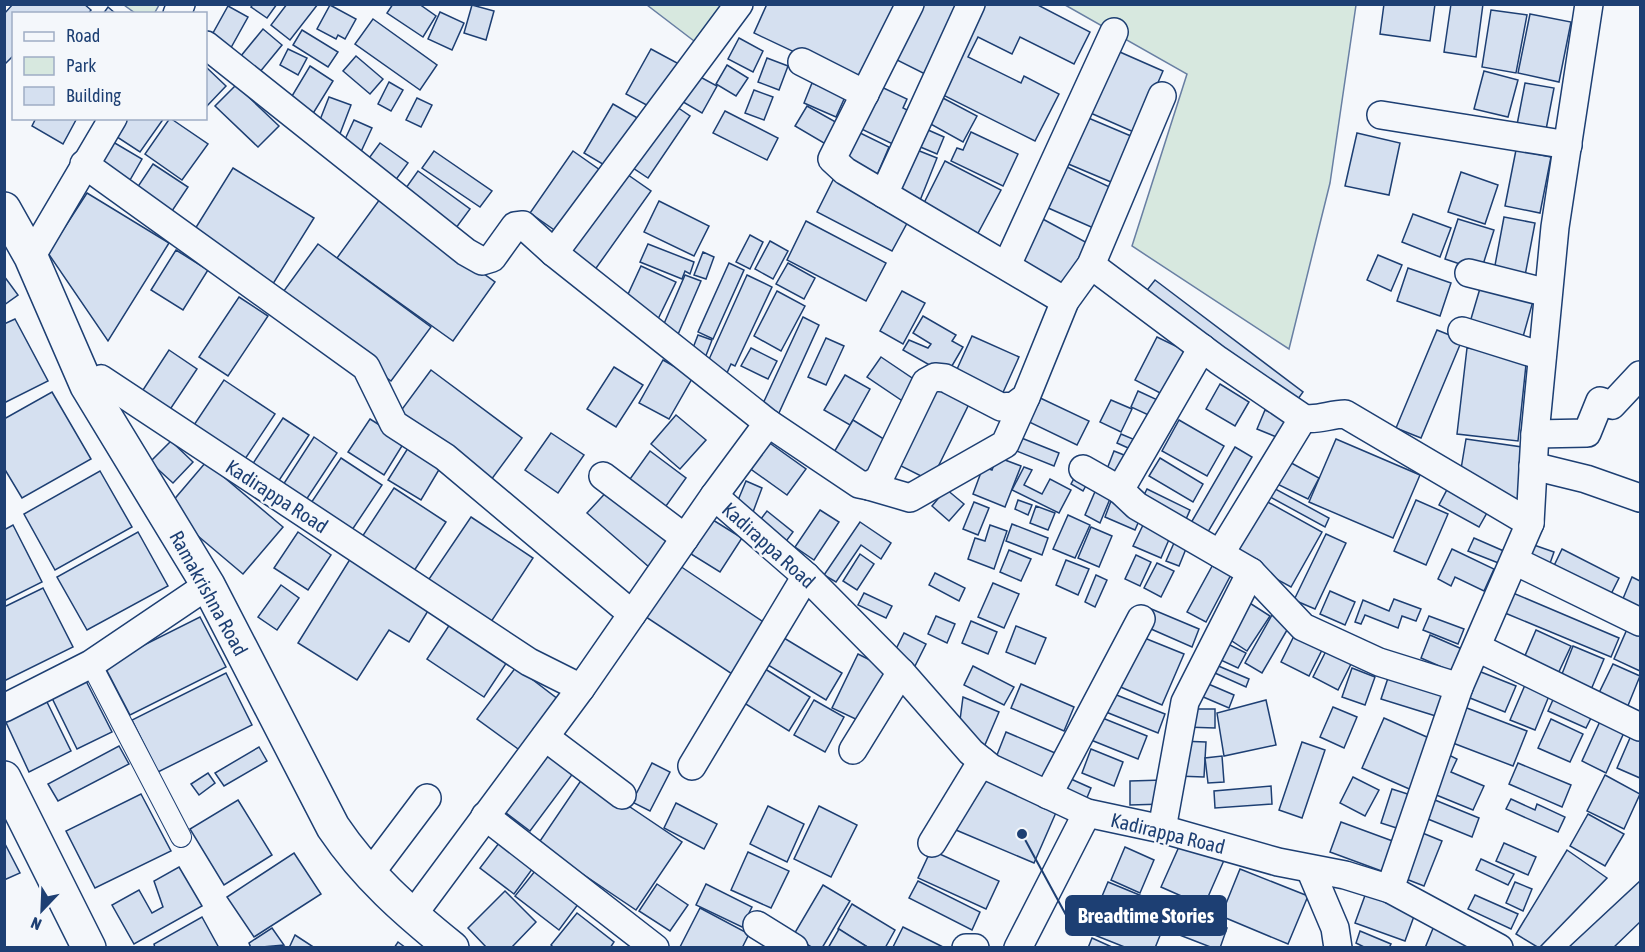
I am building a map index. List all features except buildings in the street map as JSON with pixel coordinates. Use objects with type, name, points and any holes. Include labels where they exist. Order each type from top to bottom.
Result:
[{"type":"street","points":[[554,253],[739,4]]},
{"type":"street","points":[[909,4],[832,159],[845,171],[1007,265],[1065,302]]},
{"type":"street","points":[[884,194],[971,4]]},
{"type":"street","points":[[1390,889],[1459,687],[1478,648],[1530,523],[1535,434],[1555,227],[1589,4]]},
{"type":"street","points":[[1007,265],[1114,32]]},
{"type":"street","points":[[207,46],[466,252],[482,261],[492,258],[518,224],[523,225],[554,253],[768,423],[859,484],[910,498],[1005,444],[1065,302],[1091,265],[1162,96]]},
{"type":"street","points":[[802,62],[865,94]]},
{"type":"street","points":[[1381,115],[1568,145]]},
{"type":"street","points":[[31,257],[111,120]]},
{"type":"street","points":[[84,164],[366,367],[394,424],[445,457],[632,614]]},
{"type":"street","name":"Ramakrishna Road","points":[[4,209],[31,257],[87,386],[208,585],[333,827],[369,875],[412,916],[452,948]]},
{"type":"street","points":[[1091,265],[1202,348],[1303,418],[1315,420],[1332,414],[1346,414],[1530,523]]},
{"type":"street","points":[[1469,273],[1548,293]]},
{"type":"street","points":[[1462,331],[1542,356]]},
{"type":"street","points":[[1120,490],[1202,348]]},
{"type":"street","points":[[1535,434],[1587,433],[1600,401],[1612,405],[1641,375]]},
{"type":"street","points":[[869,486],[879,479],[926,382],[935,377],[945,378],[1001,407],[1014,406],[1026,398]]},
{"type":"street","name":"Kadirappa Road","points":[[87,386],[101,379],[529,662],[581,688],[714,496],[806,576],[901,672],[982,761],[1087,813],[1162,829],[1310,869],[1345,875],[1390,889],[1498,948]]},
{"type":"street","points":[[1220,554],[1303,418]]},
{"type":"street","points":[[714,496],[768,423]]},
{"type":"street","points":[[1533,466],[1586,479],[1641,498]]},
{"type":"street","points":[[1083,470],[1120,490],[1137,506],[1251,572],[1303,627],[1379,663],[1459,687]]},
{"type":"street","points":[[603,476],[685,538]]},
{"type":"street","points":[[1515,561],[1641,622]]},
{"type":"street","points":[[1162,829],[1185,702],[1251,572]]},
{"type":"street","points":[[692,766],[806,576]]},
{"type":"street","points":[[4,708],[91,664],[208,585]]},
{"type":"street","points":[[1048,795],[1141,619]]},
{"type":"street","points":[[1478,648],[1641,727]]},
{"type":"street","points":[[91,664],[181,837]]},
{"type":"street","points":[[853,750],[901,672]]},
{"type":"street","points":[[412,916],[581,688]]},
{"type":"street","points":[[544,737],[622,795]]},
{"type":"street","points":[[932,843],[982,761]]},
{"type":"street","points":[[4,778],[89,948]]},
{"type":"street","points":[[369,875],[427,798]]},
{"type":"street","points":[[1018,948],[1087,813]]},
{"type":"street","points":[[485,816],[656,948]]},
{"type":"street","points":[[1310,869],[1335,928],[1338,948]]},
{"type":"street","points":[[757,925],[794,948]]},
{"type":"street","points":[[966,948],[975,948]]},
{"type":"green space","points":[[124,5],[159,5],[155,12],[134,12]]},
{"type":"green space","points":[[647,5],[726,5],[698,44]]},
{"type":"green space","points":[[1065,5],[1356,5],[1330,183],[1289,349],[1132,246],[1187,74]]},
{"type":"place","name":"Breadtime Stories","points":[[1022,834]]}]
